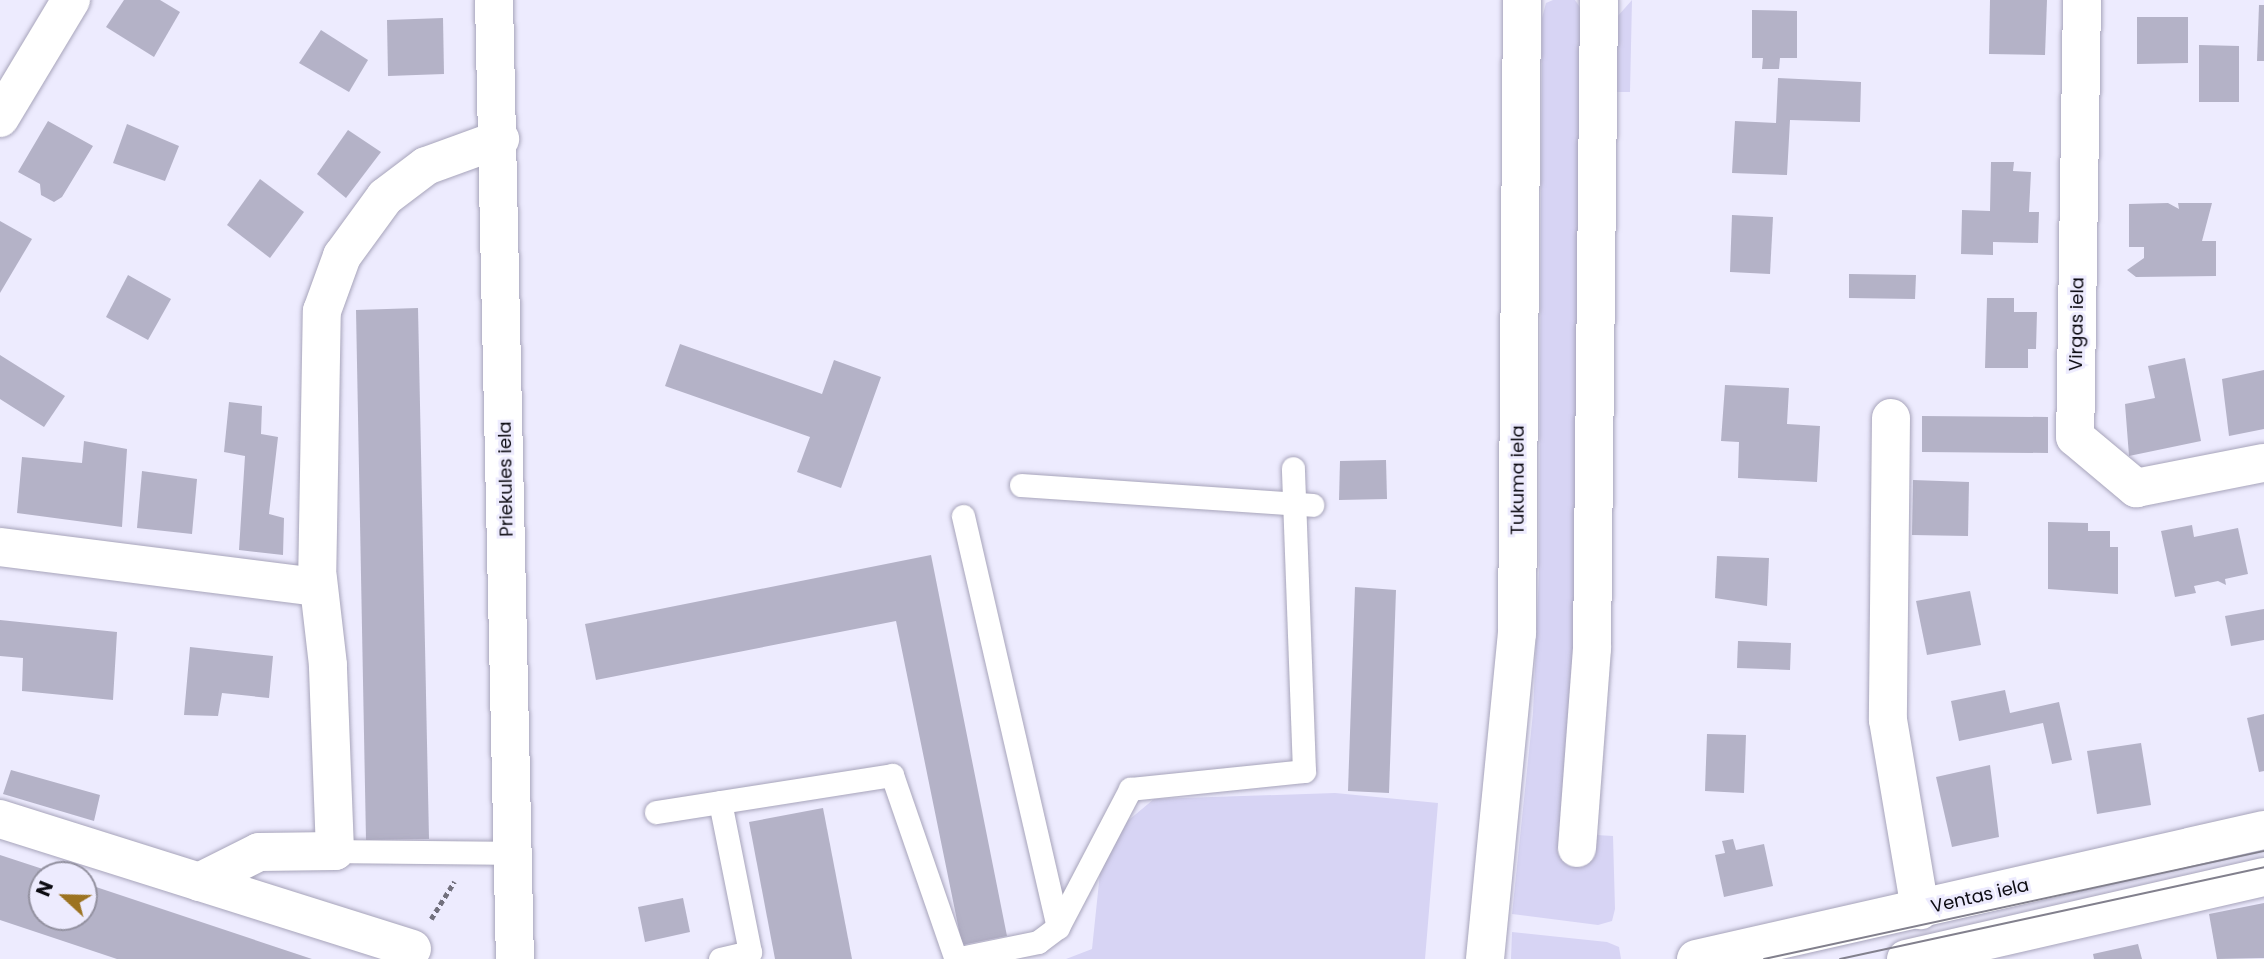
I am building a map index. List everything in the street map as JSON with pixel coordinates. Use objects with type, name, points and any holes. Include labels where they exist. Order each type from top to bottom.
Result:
[{"type":"street","points":[[0,118],[71,0]]},
{"type":"street","name":"Priekules iela","points":[[494,0],[500,139],[515,959]]},
{"type":"street","name":"Tukuma iela","points":[[1485,959],[1517,634],[1522,0]]},
{"type":"street","points":[[1577,848],[1592,649],[1599,0]]},
{"type":"street","name":"Virgas iela","points":[[2082,0],[2075,437],[2137,488],[2264,463]]},
{"type":"street","points":[[0,547],[317,587],[322,311],[342,256],[386,198],[426,166],[500,139]]},
{"type":"street","points":[[1891,418],[1888,720],[1920,910]]},
{"type":"street","points":[[199,882],[259,852],[335,851],[328,665],[318,578]]},
{"type":"street","points":[[0,819],[412,950]]},
{"type":"street","name":"Ventas iela","points":[[1696,959],[2264,830]]},
{"type":"street","points":[[1906,959],[2264,877]]},
{"type":"lane","points":[[656,812],[892,775],[955,958],[1038,942],[1058,927],[1130,789],[1304,771],[1303,506],[1293,468]]},
{"type":"lane","points":[[1021,485],[1303,506]]},
{"type":"lane","points":[[963,516],[1058,927]]},
{"type":"lane","points":[[720,802],[750,952],[720,959]]},
{"type":"lane","points":[[335,851],[513,853]]},
{"type":"path","points":[[412,950],[471,854]]},
{"type":"shaded area","points":[[1553,0],[1575,0],[1583,12],[1596,835],[1613,836],[1615,909],[1612,921],[1598,925],[1512,914],[1533,713],[1539,573],[1542,18],[1546,3]]},
{"type":"shaded area","points":[[1632,0],[1630,92],[1616,92],[1617,17]]},
{"type":"shaded area","points":[[1335,793],[1438,803],[1425,959],[1066,959],[1092,949],[1100,873],[1124,824],[1154,799]]},
{"type":"shaded area","points":[[1512,932],[1607,942],[1619,947],[1621,959],[1511,959]]},
{"type":"building","points":[[124,0],[160,0],[180,12],[154,57],[106,27]]},
{"type":"building","points":[[1990,0],[2047,0],[2045,55],[1989,54]]},
{"type":"building","points":[[2259,5],[2264,5],[2264,61],[2257,61]]},
{"type":"building","points":[[1752,10],[1797,11],[1797,58],[1780,58],[1779,69],[1762,69],[1763,58],[1752,58]]},
{"type":"building","points":[[2137,17],[2188,17],[2188,63],[2137,64]]},
{"type":"building","points":[[443,18],[444,74],[388,76],[387,20]]},
{"type":"building","points":[[321,30],[368,60],[349,92],[299,63]]},
{"type":"building","points":[[2199,45],[2239,46],[2239,102],[2199,102]]},
{"type":"building","points":[[1778,78],[1861,82],[1860,122],[1790,120],[1787,175],[1732,173],[1735,121],[1776,123]]},
{"type":"building","points":[[48,121],[93,146],[62,197],[54,202],[41,195],[40,184],[18,172]]},
{"type":"building","points":[[127,124],[179,146],[165,181],[113,163]]},
{"type":"building","points":[[348,130],[381,152],[346,198],[317,174]]},
{"type":"building","points":[[1991,162],[2014,162],[2013,171],[2031,172],[2029,212],[2039,212],[2038,243],[1993,242],[1993,255],[1961,254],[1962,210],[1990,211]]},
{"type":"building","points":[[260,179],[304,212],[270,258],[227,225]]},
{"type":"building","points":[[2168,203],[2179,209],[2178,203],[2212,203],[2202,241],[2216,241],[2216,276],[2136,277],[2127,270],[2144,258],[2144,247],[2129,247],[2129,204]]},
{"type":"building","points":[[1732,215],[1773,217],[1770,274],[1730,272]]},
{"type":"building","points":[[0,221],[32,239],[0,293]]},
{"type":"building","points":[[1849,274],[1916,275],[1915,299],[1849,298]]},
{"type":"building","points":[[128,275],[171,299],[148,340],[106,317]]},
{"type":"building","points":[[1987,298],[2014,298],[2014,312],[2037,312],[2036,349],[2028,349],[2028,368],[1985,368]]},
{"type":"building","points":[[418,308],[429,839],[366,840],[356,310]]},
{"type":"building","points":[[680,344],[822,394],[834,360],[881,377],[841,488],[797,472],[810,437],[665,386]]},
{"type":"building","points":[[0,355],[65,396],[44,427],[0,399]]},
{"type":"building","points":[[2185,358],[2201,441],[2129,456],[2125,404],[2155,398],[2148,366]]},
{"type":"building","points":[[2264,370],[2264,429],[2229,436],[2222,379]]},
{"type":"building","points":[[1725,385],[1789,388],[1787,424],[1820,426],[1817,482],[1738,478],[1739,442],[1721,441]]},
{"type":"building","points":[[229,402],[262,406],[261,434],[278,437],[269,514],[284,518],[283,555],[239,550],[245,456],[224,452]]},
{"type":"building","points":[[1922,416],[2048,417],[2048,453],[1922,452]]},
{"type":"building","points":[[84,441],[127,449],[122,527],[17,513],[22,457],[82,463]]},
{"type":"building","points":[[1386,460],[1387,499],[1339,500],[1340,461]]},
{"type":"building","points":[[142,471],[197,479],[192,534],[137,528]]},
{"type":"building","points":[[1913,480],[1969,482],[1968,536],[1912,535]]},
{"type":"building","points":[[2048,522],[2088,523],[2088,531],[2110,531],[2110,547],[2118,547],[2118,594],[2048,589]]},
{"type":"building","points":[[2192,525],[2194,537],[2238,528],[2248,574],[2225,579],[2226,585],[2218,581],[2194,586],[2196,593],[2175,597],[2161,531]]},
{"type":"building","points":[[931,555],[1007,936],[962,945],[896,621],[596,680],[585,624]]},
{"type":"building","points":[[1717,556],[1769,558],[1767,606],[1715,598]]},
{"type":"building","points":[[1355,587],[1396,590],[1389,793],[1348,791]]},
{"type":"building","points":[[1970,591],[1981,645],[1927,655],[1916,601]]},
{"type":"building","points":[[2264,609],[2264,640],[2231,646],[2225,616]]},
{"type":"building","points":[[0,620],[117,632],[113,700],[22,691],[23,658],[0,656]]},
{"type":"building","points":[[1738,641],[1791,643],[1790,670],[1737,668]]},
{"type":"building","points":[[190,647],[273,656],[269,698],[222,693],[218,716],[184,715]]},
{"type":"building","points":[[2005,690],[2010,713],[2059,702],[2072,760],[2052,764],[2043,723],[1959,741],[1951,701]]},
{"type":"building","points":[[2264,714],[2264,771],[2259,772],[2247,718]]},
{"type":"building","points":[[1707,734],[1746,735],[1744,793],[1705,791]]},
{"type":"building","points":[[2141,743],[2151,805],[2097,814],[2087,751]]},
{"type":"building","points":[[1990,765],[1999,837],[1952,847],[1936,777]]},
{"type":"building","points":[[11,770],[100,795],[94,821],[3,794]]},
{"type":"building","points":[[823,808],[852,959],[775,959],[749,822]]},
{"type":"building","points":[[1733,839],[1736,850],[1764,844],[1773,886],[1724,897],[1715,855],[1725,853],[1722,841]]},
{"type":"building","points":[[0,855],[28,864],[28,929],[0,920]]},
{"type":"building","points":[[98,888],[312,959],[117,959],[33,931],[98,931]]},
{"type":"building","points":[[683,898],[690,932],[645,942],[638,907]]},
{"type":"building","points":[[2264,903],[2264,958],[2217,959],[2209,914]]},
{"type":"building","points":[[2138,944],[2142,959],[2094,959],[2093,954]]},
{"type":"tram line","points":[[1764,959],[2264,851]]},
{"type":"tram line","points":[[1840,959],[2264,867]]}]
